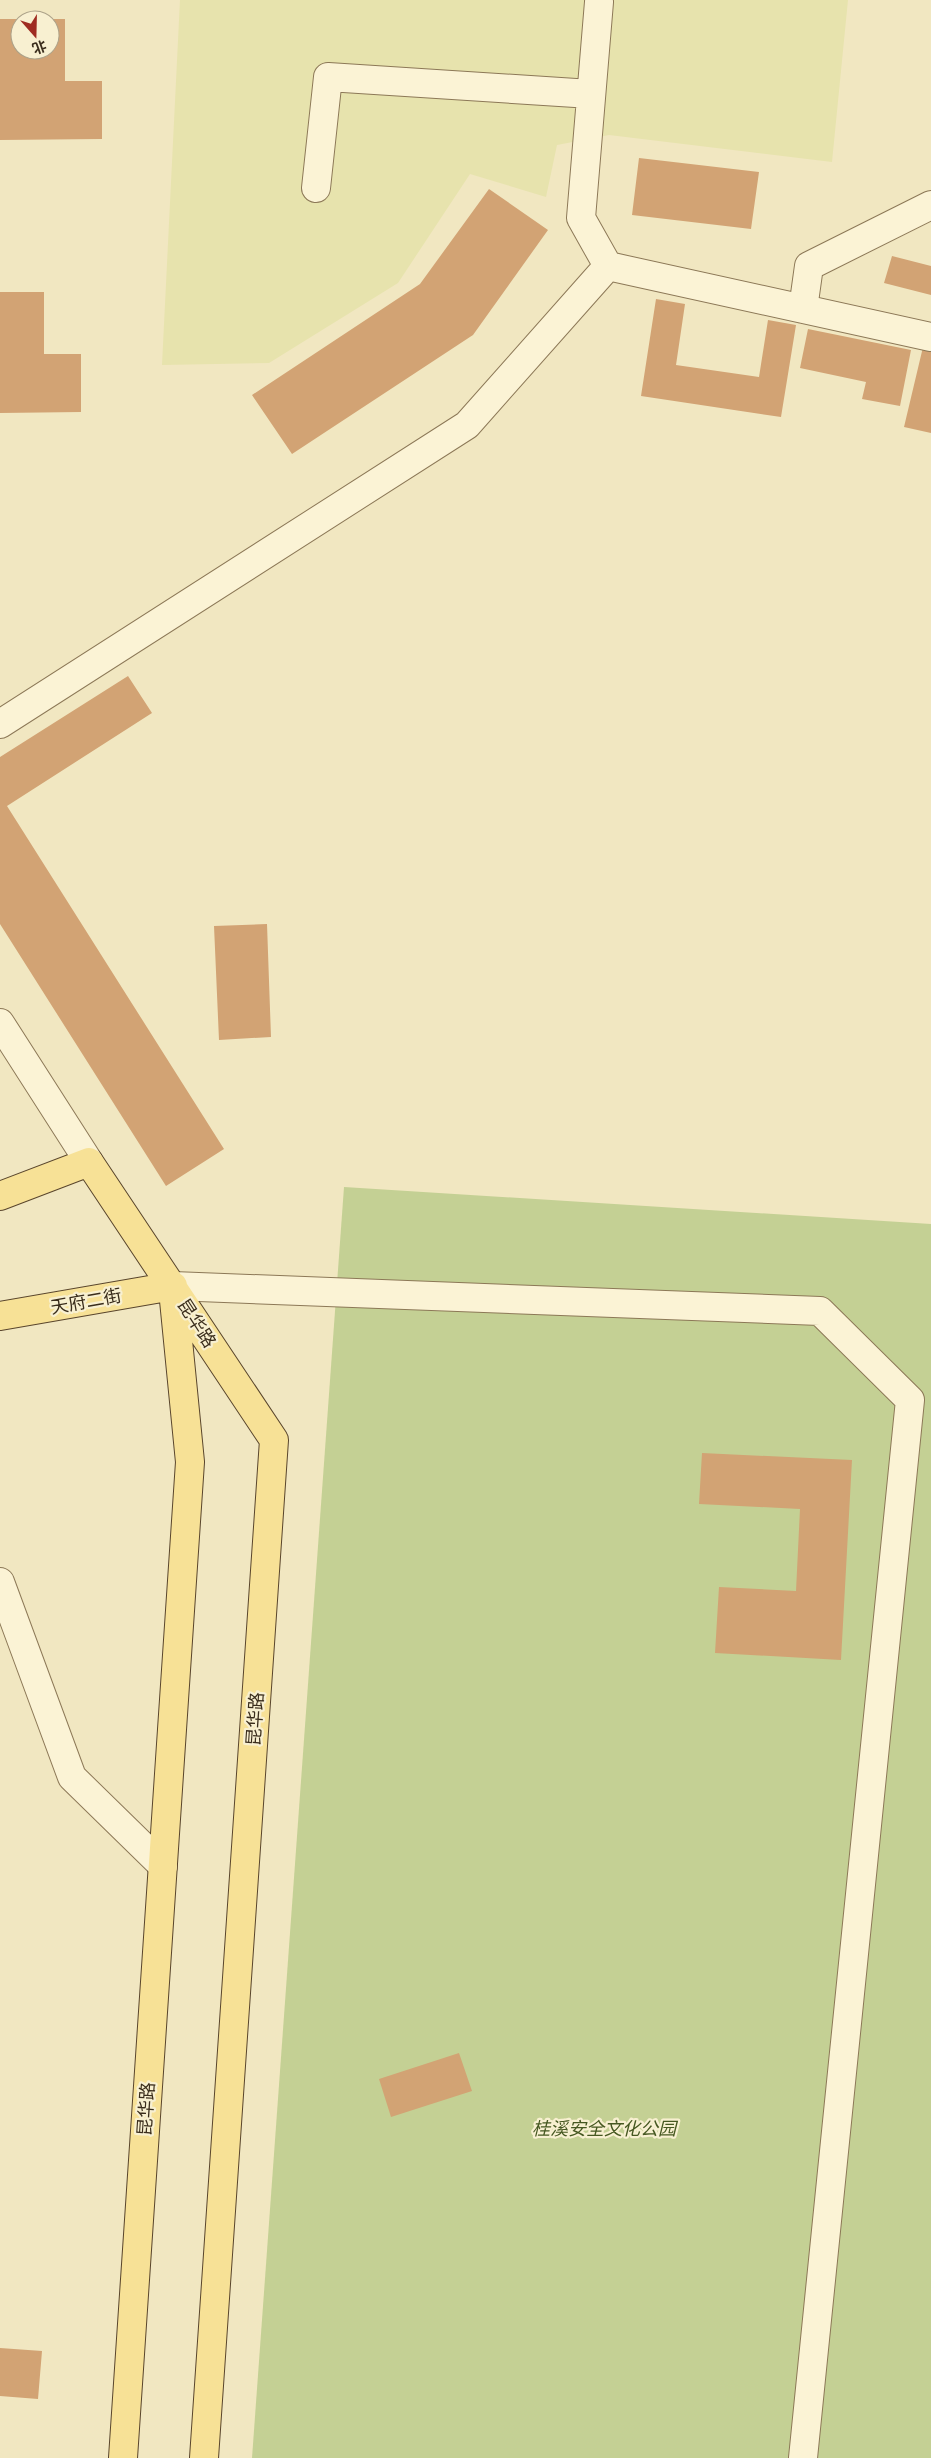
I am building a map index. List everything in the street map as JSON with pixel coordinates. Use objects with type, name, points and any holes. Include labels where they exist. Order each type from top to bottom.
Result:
[{"type":"main road","points":[[0,1196],[89,1162],[173,1286]]},
{"type":"main road","name":"天府二街","points":[[0,1316],[173,1286]]},
{"type":"main road","name":"昆华路","points":[[123,2458],[190,1462],[173,1286]]},
{"type":"main road","name":"昆华路","points":[[173,1286],[274,1440],[204,2458]]},
{"type":"street","points":[[599,2],[581,218],[608,266],[931,336]]},
{"type":"street","points":[[316,188],[328,77],[591,94]]},
{"type":"street","points":[[803,309],[809,266],[931,205]]},
{"type":"street","points":[[0,724],[467,425],[608,266]]},
{"type":"street","points":[[0,1023],[89,1162]]},
{"type":"street","points":[[173,1286],[820,1311],[910,1400],[803,2458]]},
{"type":"street","points":[[0,1582],[72,1777],[163,1866]]},
{"type":"shaded area","points":[[180,0],[848,0],[832,162],[609,135],[557,145],[546,197],[470,174],[398,283],[269,363],[162,365]]},
{"type":"green space","name":"桂溪安全文化公园","points":[[344,1187],[931,1224],[931,2458],[252,2458]]},
{"type":"building","points":[[0,19],[10,19],[10,60],[60,60],[60,19],[65,19],[65,81],[102,81],[102,139],[0,140]]},
{"type":"building","points":[[639,158],[759,172],[751,229],[632,215]]},
{"type":"building","points":[[489,189],[548,230],[473,335],[292,454],[252,395],[420,284]]},
{"type":"building","points":[[892,256],[931,266],[931,295],[884,283]]},
{"type":"building","points":[[0,292],[44,292],[44,354],[81,354],[81,412],[0,413]]},
{"type":"building","points":[[656,299],[685,304],[676,365],[759,377],[768,320],[796,325],[781,417],[641,396]]},
{"type":"building","points":[[808,329],[911,350],[900,406],[862,399],[866,382],[800,368]]},
{"type":"building","points":[[923,347],[931,349],[931,433],[904,427]]},
{"type":"building","points":[[128,676],[152,713],[7,806],[224,1149],[166,1186],[0,924],[0,757]]},
{"type":"building","points":[[267,924],[271,1037],[219,1040],[214,926]]},
{"type":"building","points":[[702,1453],[852,1460],[841,1660],[715,1653],[719,1587],[796,1591],[800,1509],[699,1504]]},
{"type":"building","points":[[459,2053],[472,2091],[391,2117],[379,2079]]},
{"type":"building","points":[[0,2348],[42,2351],[38,2399],[0,2396]]}]
